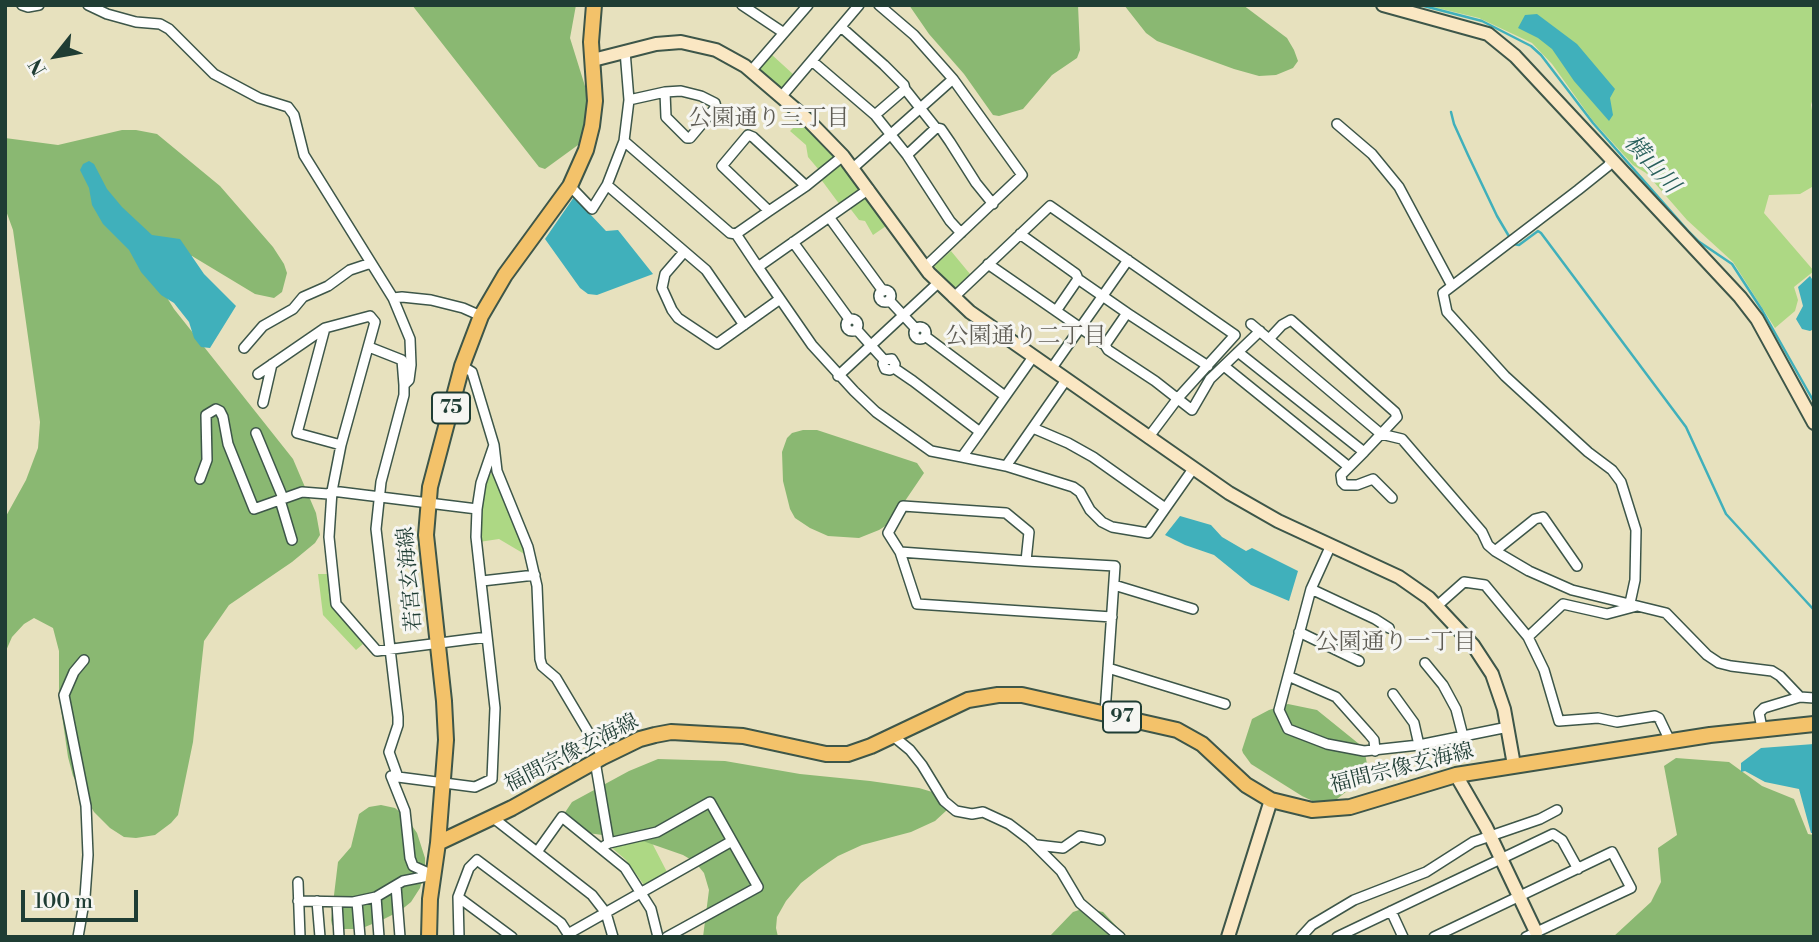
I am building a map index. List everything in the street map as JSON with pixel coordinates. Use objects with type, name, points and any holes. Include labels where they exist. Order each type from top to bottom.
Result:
[{"type":"main road","name":"若宮玄海線","points":[[429,937],[443,784],[445,714],[426,535],[428,504],[462,366],[481,316],[505,275],[570,186],[586,150],[593,126],[596,83],[591,24],[594,5]]},
{"type":"main road","name":"福間宗像玄海線","points":[[438,843],[640,739],[671,732],[743,736],[838,755],[856,752],[949,708],[985,696],[1022,695],[1163,726],[1191,737],[1212,752],[1247,785],[1268,810],[1337,809],[1457,775],[1762,728],[1814,724]]},
{"type":"street","points":[[22,5],[39,5]]},
{"type":"street","points":[[88,5],[117,17],[160,24],[169,29],[214,74],[259,99],[288,107],[294,115],[304,155],[393,298],[410,339],[411,365],[409,380],[404,385]]},
{"type":"street","points":[[742,5],[784,33]]},
{"type":"street","points":[[781,97],[859,5]]},
{"type":"street","points":[[879,5],[914,35],[953,79],[1023,175],[925,267]]},
{"type":"street","points":[[1383,5],[1488,34],[1499,41],[1740,297],[1757,319],[1814,424]]},
{"type":"street","points":[[751,71],[803,7]]},
{"type":"street","points":[[841,27],[904,85],[936,128],[941,130],[950,142],[993,204]]},
{"type":"street","points":[[593,60],[656,44],[693,44],[726,54],[751,71],[807,119],[843,156],[937,283],[970,312],[1254,509],[1399,577],[1437,606],[1473,645],[1486,664],[1501,695],[1514,765]]},
{"type":"street","points":[[570,186],[592,209],[607,185],[624,141],[629,100],[625,51]]},
{"type":"street","points":[[812,61],[876,115],[961,233]]},
{"type":"street","points":[[853,168],[953,79]]},
{"type":"street","points":[[876,115],[905,89]]},
{"type":"street","points":[[629,100],[664,92],[681,90],[701,96],[715,103],[716,107],[690,138],[687,138],[666,117],[664,92]]},
{"type":"street","points":[[1336,124],[1372,154],[1399,187],[1452,286]]},
{"type":"street","points":[[907,155],[936,128]]},
{"type":"street","points":[[769,211],[722,166],[748,135],[806,186]]},
{"type":"street","points":[[624,141],[730,233],[736,234],[806,186],[843,156]]},
{"type":"street","points":[[1612,160],[1578,190],[1443,293],[1447,313],[1505,376],[1588,452],[1612,470],[1621,482],[1636,530],[1634,604]]},
{"type":"street","points":[[607,185],[705,270],[744,325]]},
{"type":"street","points":[[758,267],[869,190]]},
{"type":"street","points":[[953,298],[1050,206],[1235,335],[1178,398],[1148,438]]},
{"type":"street","points":[[829,217],[883,291],[880,294],[881,299],[886,302],[889,300],[916,329],[923,328],[926,331],[925,336],[1005,396]]},
{"type":"street","points":[[736,234],[812,345],[838,376],[876,412],[909,438],[931,451],[1006,466],[1073,487],[1080,492],[1095,517],[1112,527],[1148,533],[1193,469]]},
{"type":"street","points":[[1020,234],[1076,274],[1078,279],[1208,366]]},
{"type":"street","points":[[793,242],[849,320],[846,324],[848,330],[857,330],[884,360],[892,359],[894,368],[980,432]]},
{"type":"street","points":[[684,252],[662,279],[662,288],[671,310],[678,318],[717,344],[780,299]]},
{"type":"street","points":[[1055,365],[1128,260]]},
{"type":"street","points":[[244,348],[263,326],[293,309],[303,297],[328,286],[350,270],[371,263]]},
{"type":"street","points":[[988,264],[1105,345],[1128,365],[1192,410],[1210,379],[1260,331]]},
{"type":"street","points":[[1055,311],[1078,279]]},
{"type":"street","points":[[838,376],[937,283]]},
{"type":"street","points":[[393,298],[402,296],[431,300],[463,308],[481,316]]},
{"type":"street","points":[[1105,345],[1127,313]]},
{"type":"street","points":[[258,374],[324,328],[370,316],[375,322],[341,445],[332,491],[329,537],[336,604],[377,651],[487,637]]},
{"type":"street","points":[[1269,339],[1291,320],[1395,412],[1396,417],[1341,475],[1342,482],[1349,485],[1373,479],[1392,498]]},
{"type":"street","points":[[1251,324],[1381,434],[1402,439],[1482,532],[1488,545],[1495,551],[1529,571],[1572,590],[1666,613],[1679,624],[1692,642],[1719,663],[1772,671],[1800,697]]},
{"type":"street","points":[[324,328],[297,433],[341,445]]},
{"type":"street","points":[[369,347],[402,360],[404,385],[404,395],[378,498],[377,551],[398,717],[396,733],[390,745],[390,760],[398,777],[475,787],[492,779],[495,708],[476,537],[477,509],[488,458],[494,445]]},
{"type":"street","points":[[1238,352],[1364,452]]},
{"type":"street","points":[[962,457],[1033,357]]},
{"type":"street","points":[[263,403],[272,364]]},
{"type":"street","points":[[462,366],[472,372],[494,445],[497,471],[528,548],[535,575],[538,646],[542,666],[556,678],[598,759],[605,845]]},
{"type":"street","points":[[1224,366],[1349,467]]},
{"type":"street","points":[[1006,466],[1066,380]]},
{"type":"street","points":[[200,479],[207,460],[206,415],[216,409],[223,417],[228,444],[254,509],[302,492],[328,494],[332,491],[477,509]]},
{"type":"street","points":[[1032,428],[1093,457],[1166,508]]},
{"type":"street","points":[[256,433],[282,499],[292,540]]},
{"type":"street","points":[[1026,561],[1029,531],[1006,513],[903,506],[888,533],[900,552],[917,604],[1112,617]]},
{"type":"street","points":[[1495,551],[1535,519],[1543,517],[1577,566]]},
{"type":"street","points":[[1331,545],[1311,589],[1279,710],[1288,729],[1342,748],[1375,751],[1508,727]]},
{"type":"street","points":[[900,552],[1115,566],[1105,713]]},
{"type":"street","points":[[482,581],[535,575]]},
{"type":"street","points":[[1437,606],[1464,582],[1485,585],[1528,637],[1552,693],[1559,721],[1598,718],[1617,722],[1655,716],[1659,718],[1671,741]]},
{"type":"street","points":[[1114,585],[1193,609]]},
{"type":"street","points":[[1311,589],[1389,628]]},
{"type":"street","points":[[1528,637],[1563,604],[1607,614],[1634,604]]},
{"type":"street","points":[[1299,632],[1359,661]]},
{"type":"street","points":[[78,937],[85,897],[88,855],[86,806],[64,695],[74,672],[84,660]]},
{"type":"street","points":[[1425,663],[1443,685],[1456,709],[1463,736]]},
{"type":"street","points":[[1108,668],[1225,704]]},
{"type":"street","points":[[1288,676],[1336,697],[1374,740],[1375,751]]},
{"type":"street","points":[[1393,694],[1414,723],[1419,745]]},
{"type":"street","points":[[1762,728],[1759,713],[1765,708],[1800,697],[1814,698]]},
{"type":"street","points":[[893,736],[922,765],[944,801],[957,811],[972,814],[983,812],[1009,824],[1061,871],[1080,903],[1120,937]]},
{"type":"street","points":[[1434,937],[1519,897],[1578,869],[1612,852],[1631,888],[1533,935],[1519,897],[1457,775]]},
{"type":"street","points":[[391,776],[405,811],[409,850],[414,866],[433,875]]},
{"type":"street","points":[[605,845],[657,832],[710,802],[758,887],[667,937]]},
{"type":"street","points":[[1228,937],[1268,810]]},
{"type":"street","points":[[1301,937],[1312,925],[1354,900],[1426,872],[1473,842],[1557,810]]},
{"type":"street","points":[[492,817],[583,886],[606,913],[613,937]]},
{"type":"street","points":[[537,852],[562,817],[605,845],[625,869],[651,909],[658,937]]},
{"type":"street","points":[[1338,937],[1553,834],[1562,840],[1578,869]]},
{"type":"street","points":[[1035,845],[1063,848],[1080,836],[1100,840]]},
{"type":"street","points":[[459,937],[458,897],[468,868],[477,860],[561,923],[569,935],[732,841]]},
{"type":"street","points":[[298,901],[357,902],[376,897],[403,881],[433,875]]},
{"type":"street","points":[[298,881],[300,937]]},
{"type":"street","points":[[396,886],[400,937]]},
{"type":"street","points":[[376,897],[379,937]]},
{"type":"street","points":[[458,897],[512,937]]},
{"type":"street","points":[[317,901],[320,937]]},
{"type":"street","points":[[337,902],[339,937]]},
{"type":"street","points":[[357,902],[360,937]]},
{"type":"street","points":[[1391,911],[1403,937]]},
{"type":"green space","points":[[412,5],[576,5],[570,38],[589,99],[587,129],[578,145],[545,169],[539,167]]},
{"type":"green space","points":[[909,5],[1078,5],[1080,50],[1077,58],[1052,75],[1023,109],[999,116],[993,115]]},
{"type":"green space","points":[[1124,5],[1243,5],[1287,38],[1298,61],[1293,68],[1276,75],[1259,76],[1234,69],[1157,41],[1146,33]]},
{"type":"green space","points":[[1425,5],[1814,5],[1812,187],[1800,194],[1769,195],[1764,213],[1814,271],[1794,287],[1798,300],[1795,311],[1775,328],[1733,262],[1687,220],[1646,173],[1633,165],[1593,121],[1552,64],[1532,43],[1479,18]]},
{"type":"green space","points":[[771,54],[794,75],[783,89],[777,89],[759,73],[758,68]]},
{"type":"green space","points":[[801,120],[835,154],[834,158],[819,170],[808,157],[806,145],[790,131]]},
{"type":"green space","points":[[122,130],[157,134],[220,186],[273,247],[284,264],[287,273],[282,292],[274,298],[255,294],[192,256],[187,256],[161,288],[174,309],[293,459],[316,513],[320,535],[315,543],[292,562],[229,605],[204,641],[193,742],[178,815],[155,835],[136,838],[124,837],[110,828],[94,812],[73,776],[59,695],[59,651],[53,628],[34,618],[12,637],[5,653],[5,518],[26,480],[38,448],[40,422],[13,230],[5,208],[5,138],[58,145]]},
{"type":"green space","points":[[839,162],[843,162],[861,186],[861,191],[840,205],[820,178]]},
{"type":"green space","points":[[865,196],[889,224],[873,235],[865,221],[859,220],[849,207]]},
{"type":"green space","points":[[951,251],[970,274],[956,288],[952,287],[934,266]]},
{"type":"green space","points":[[817,430],[917,463],[924,473],[890,523],[859,538],[828,536],[795,518],[783,481],[782,452],[787,438],[792,433]]},
{"type":"green space","points":[[494,472],[526,555],[499,539],[479,542],[480,505],[487,476]]},
{"type":"green space","points":[[318,574],[328,574],[332,606],[363,644],[356,650],[323,615]]},
{"type":"green space","points":[[1288,704],[1317,710],[1364,748],[1367,764],[1362,779],[1332,803],[1319,804],[1302,796],[1251,764],[1243,753],[1252,719]]},
{"type":"green space","points":[[1676,758],[1729,762],[1762,786],[1794,799],[1808,834],[1814,835],[1814,937],[1613,937],[1651,902],[1661,882],[1658,848],[1677,835],[1664,766]]},
{"type":"green space","points":[[658,759],[725,761],[800,774],[919,788],[939,794],[947,804],[947,810],[935,821],[911,832],[862,845],[819,869],[801,883],[786,901],[777,917],[778,937],[703,937],[709,890],[704,873],[695,862],[640,840],[580,832],[564,814],[572,802],[629,771]]},
{"type":"green space","points":[[381,805],[395,808],[406,817],[417,833],[425,858],[420,888],[411,902],[400,911],[360,929],[339,929],[332,925],[331,920],[338,862],[351,847],[359,814],[369,807]]},
{"type":"green space","points":[[650,839],[667,872],[644,885],[626,860],[611,847]]},
{"type":"green space","points":[[1085,908],[1103,912],[1119,929],[1122,937],[1049,937],[1073,912]]},
{"type":"water","points":[[1537,14],[1577,44],[1615,89],[1610,98],[1613,115],[1609,121],[1574,81],[1552,49],[1518,28],[1525,15]]},
{"type":"water","points":[[89,161],[94,164],[107,189],[122,207],[152,235],[180,239],[204,274],[236,306],[210,348],[201,347],[194,338],[189,322],[174,303],[161,295],[141,272],[129,250],[103,224],[92,205],[89,188],[80,170],[83,164]]},
{"type":"water","points":[[574,197],[606,231],[618,230],[653,274],[597,295],[588,294],[580,288],[545,239]]},
{"type":"water","points":[[1810,276],[1814,282],[1814,329],[1810,331],[1802,329],[1796,319],[1803,306],[1798,287]]},
{"type":"water","points":[[1180,516],[1211,525],[1222,537],[1246,551],[1252,548],[1298,571],[1289,601],[1251,585],[1214,555],[1165,535]]},
{"type":"water","points":[[1814,744],[1814,833],[1811,833],[1799,789],[1765,782],[1745,771],[1741,772],[1741,763],[1761,748]]},
{"type":"waterway","name":"横山川","points":[[1420,5],[1482,21],[1531,46],[1541,55],[1593,123],[1689,232],[1732,264],[1762,310],[1814,402]]},
{"type":"waterway","points":[[1451,112],[1468,155],[1510,238]]},
{"type":"waterway","points":[[1513,244],[1519,245],[1538,231],[1541,233],[1686,427],[1726,514],[1814,610]]},
{"type":"district","name":"公園通り三丁目","points":[[769,119]]},
{"type":"district","name":"公園通り二丁目","points":[[1026,337]]},
{"type":"district","name":"公園通り一丁目","points":[[1396,643]]}]
